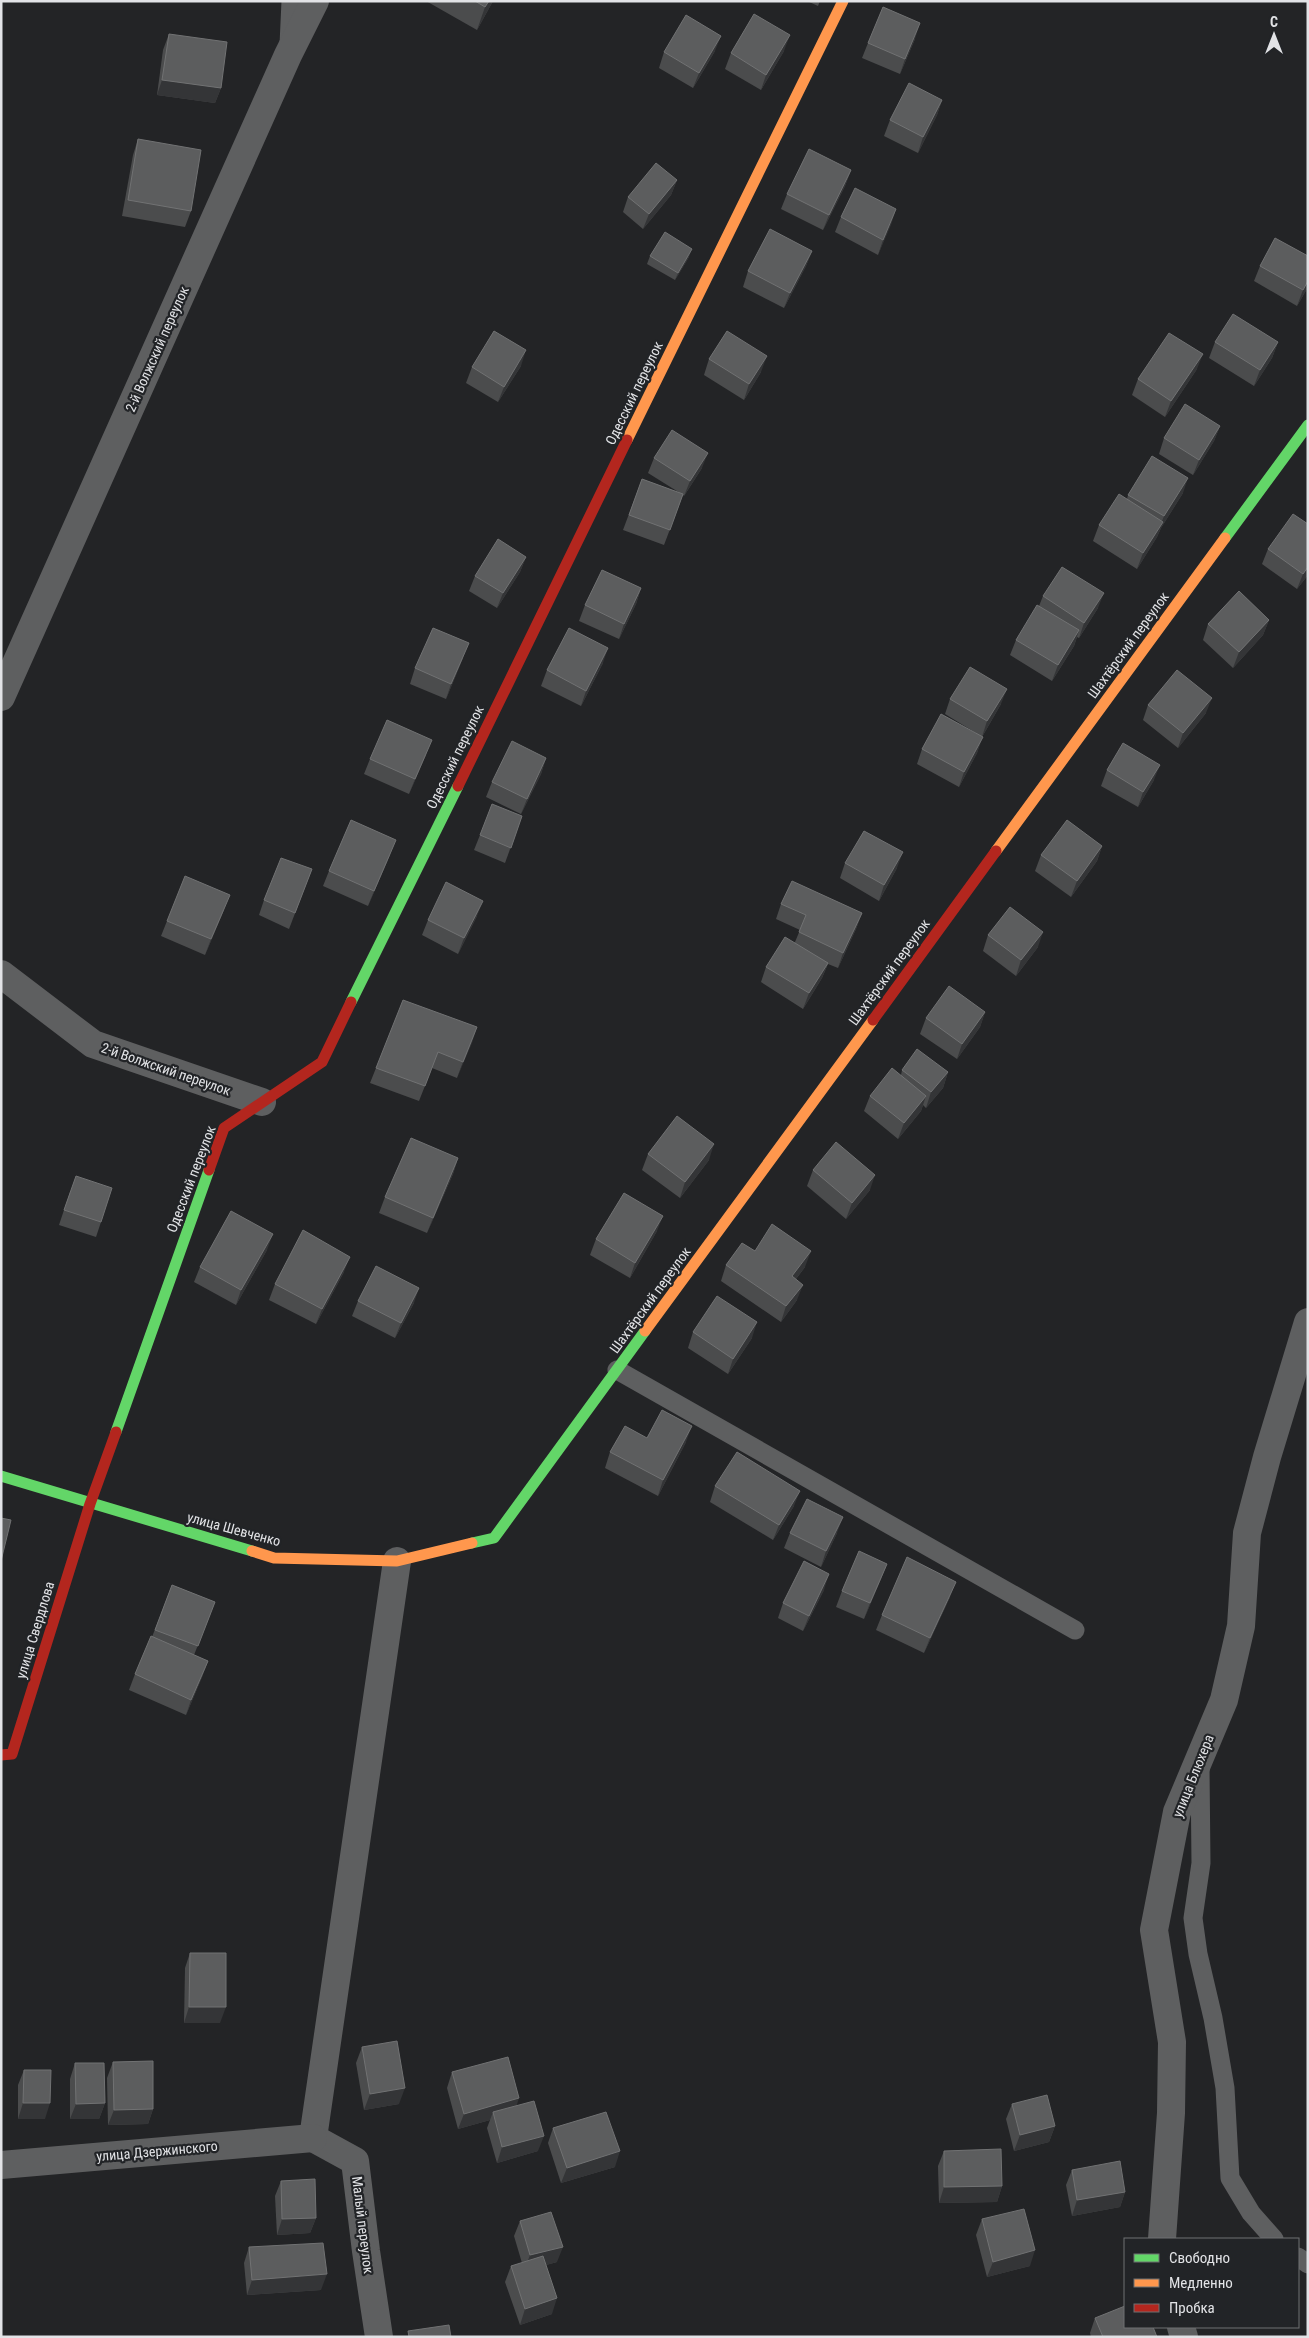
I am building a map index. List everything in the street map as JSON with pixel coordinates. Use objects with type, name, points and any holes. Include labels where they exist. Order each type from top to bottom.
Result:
[{"type":"street","name":"2-й Волжский переулок","points":[[1,696],[288,55],[315,1]]},
{"type":"street","name":"Одесский переулок","points":[[90,1504],[224,1128],[322,1062],[843,1]]},
{"type":"street","name":"Шахтёрский переулок","points":[[494,1538],[1308,424]]},
{"type":"street","name":"2-й Волжский переулок","points":[[1,974],[93,1044],[262,1102]]},
{"type":"street","name":"улица Блюхера","points":[[1162,2238],[1171,2113],[1172,2042],[1154,1930],[1176,1812],[1224,1700],[1240,1626],[1247,1533],[1267,1456],[1308,1322]]},
{"type":"street","name":"улица Шевченко","points":[[1,1476],[274,1558],[397,1562],[494,1538]]},
{"type":"street","name":"улица Свердлова","points":[[1,1755],[12,1754],[90,1504]]},
{"type":"street","points":[[313,2138],[397,1562]]},
{"type":"street","name":"улица Дзержинского","points":[[1,2165],[313,2138]]},
{"type":"street","name":"Малый переулок","points":[[313,2138],[355,2161],[379,2337]]},
{"type":"lane","points":[[288,55],[292,1]]},
{"type":"lane","points":[[617,1370],[1075,1630]]},
{"type":"lane","points":[[1200,1758],[1201,1863],[1194,1918],[1198,1954],[1213,2018],[1225,2088],[1230,2178],[1252,2213],[1273,2238]]},
{"type":"building","points":[[475,1],[489,1],[485,7]]},
{"type":"building","points":[[883,7],[920,23],[905,59],[868,43]]},
{"type":"building","points":[[754,14],[790,35],[766,75],[731,53]]},
{"type":"building","points":[[686,15],[721,36],[699,73],[664,52]]},
{"type":"building","points":[[169,34],[227,42],[221,88],[162,80]]},
{"type":"building","points":[[909,83],[942,100],[923,137],[890,120]]},
{"type":"building","points":[[138,139],[201,150],[191,211],[128,200]]},
{"type":"building","points":[[809,149],[851,170],[829,215],[787,194]]},
{"type":"building","points":[[656,163],[677,180],[649,214],[628,197]]},
{"type":"building","points":[[855,188],[896,209],[883,240],[841,217]]},
{"type":"building","points":[[770,229],[812,251],[790,293],[748,271]]},
{"type":"building","points":[[665,232],[692,249],[678,273],[650,256]]},
{"type":"building","points":[[1275,238],[1308,256],[1308,281],[1303,290],[1260,266]]},
{"type":"building","points":[[1233,314],[1278,342],[1260,370],[1215,342]]},
{"type":"building","points":[[494,331],[526,350],[504,387],[472,367]]},
{"type":"building","points":[[727,331],[767,356],[749,384],[709,359]]},
{"type":"building","points":[[1169,333],[1203,354],[1171,401],[1138,379]]},
{"type":"building","points":[[1185,404],[1220,426],[1199,460],[1164,438]]},
{"type":"building","points":[[672,430],[708,453],[690,481],[654,458]]},
{"type":"building","points":[[1152,456],[1188,478],[1164,516],[1128,495]]},
{"type":"building","points":[[642,479],[683,494],[670,530],[629,515]]},
{"type":"building","points":[[1119,494],[1163,522],[1143,553],[1099,525]]},
{"type":"building","points":[[1293,514],[1308,524],[1308,567],[1303,574],[1268,549]]},
{"type":"building","points":[[498,539],[526,557],[503,593],[475,576]]},
{"type":"building","points":[[1062,567],[1104,593],[1084,623],[1043,596]]},
{"type":"building","points":[[602,570],[641,588],[624,624],[585,605]]},
{"type":"building","points":[[1239,591],[1269,620],[1239,652],[1208,624]]},
{"type":"building","points":[[1037,605],[1079,630],[1058,665],[1016,640]]},
{"type":"building","points":[[433,628],[469,643],[451,684],[415,668]]},
{"type":"building","points":[[569,628],[608,648],[586,691],[547,670]]},
{"type":"building","points":[[970,667],[1007,689],[987,721],[950,699]]},
{"type":"building","points":[[1177,670],[1212,698],[1183,733],[1148,705]]},
{"type":"building","points":[[941,714],[983,737],[964,772],[922,749]]},
{"type":"building","points":[[387,720],[432,740],[415,779],[370,759]]},
{"type":"building","points":[[512,741],[546,758],[527,799],[492,782]]},
{"type":"building","points":[[1123,743],[1160,765],[1143,792],[1107,770]]},
{"type":"building","points":[[492,804],[522,816],[511,848],[480,835]]},
{"type":"building","points":[[351,820],[396,840],[374,891],[329,871]]},
{"type":"building","points":[[1067,820],[1102,846],[1077,881],[1041,855]]},
{"type":"building","points":[[864,831],[903,852],[884,885],[845,863]]},
{"type":"building","points":[[281,858],[312,869],[295,913],[264,900]]},
{"type":"building","points":[[185,876],[230,895],[211,939],[167,921]]},
{"type":"building","points":[[792,881],[862,913],[843,953],[799,932],[806,915],[781,904]]},
{"type":"building","points":[[446,882],[483,901],[464,938],[428,920]]},
{"type":"building","points":[[1010,907],[1043,932],[1021,960],[988,935]]},
{"type":"building","points":[[785,937],[828,963],[809,993],[766,967]]},
{"type":"building","points":[[949,986],[985,1012],[962,1044],[926,1018]]},
{"type":"building","points":[[403,1000],[477,1027],[463,1062],[438,1052],[425,1086],[376,1068]]},
{"type":"building","points":[[917,1049],[948,1072],[931,1092],[902,1070]]},
{"type":"building","points":[[892,1068],[926,1096],[904,1123],[870,1096]]},
{"type":"building","points":[[677,1116],[714,1144],[685,1182],[648,1154]]},
{"type":"building","points":[[411,1138],[458,1158],[433,1218],[385,1197]]},
{"type":"building","points":[[836,1142],[875,1175],[852,1203],[813,1170]]},
{"type":"building","points":[[76,1176],[112,1188],[101,1222],[64,1210]]},
{"type":"building","points":[[624,1193],[663,1216],[635,1263],[596,1239]]},
{"type":"building","points":[[231,1211],[273,1234],[241,1290],[200,1267]]},
{"type":"building","points":[[772,1224],[811,1251],[792,1276],[803,1285],[786,1306],[726,1265],[742,1243],[755,1251]]},
{"type":"building","points":[[303,1230],[350,1257],[322,1309],[275,1284]]},
{"type":"building","points":[[376,1266],[419,1288],[401,1323],[358,1301]]},
{"type":"building","points":[[717,1296],[757,1322],[733,1359],[693,1332]]},
{"type":"building","points":[[662,1410],[692,1426],[663,1480],[610,1452],[625,1426],[647,1438]]},
{"type":"building","points":[[737,1452],[800,1491],[779,1525],[715,1486]]},
{"type":"building","points":[[807,1499],[843,1517],[826,1551],[790,1533]]},
{"type":"building","points":[[1,1518],[11,1520],[1,1561]]},
{"type":"building","points":[[859,1551],[887,1564],[870,1603],[842,1591]]},
{"type":"building","points":[[907,1557],[956,1582],[930,1638],[882,1615]]},
{"type":"building","points":[[804,1561],[829,1574],[809,1616],[783,1603]]},
{"type":"building","points":[[172,1585],[215,1602],[198,1646],[155,1630]]},
{"type":"building","points":[[151,1636],[208,1661],[191,1700],[135,1674]]},
{"type":"building","points":[[190,1953],[226,1953],[226,2007],[189,2007]]},
{"type":"building","points":[[397,2041],[405,2088],[370,2094],[362,2047]]},
{"type":"building","points":[[508,2057],[519,2098],[464,2114],[452,2072]]},
{"type":"building","points":[[153,2061],[153,2109],[114,2110],[113,2062]]},
{"type":"building","points":[[75,2063],[104,2063],[105,2103],[76,2104]]},
{"type":"building","points":[[24,2070],[51,2070],[50,2103],[23,2103]]},
{"type":"building","points":[[1047,2095],[1055,2126],[1020,2135],[1012,2104]]},
{"type":"building","points":[[534,2101],[544,2136],[502,2147],[493,2112]]},
{"type":"building","points":[[606,2112],[620,2151],[567,2168],[553,2128]]},
{"type":"building","points":[[1001,2149],[1002,2186],[944,2187],[944,2151]]},
{"type":"building","points":[[1120,2161],[1125,2192],[1077,2200],[1072,2170]]},
{"type":"building","points":[[315,2179],[316,2218],[282,2219],[281,2181]]},
{"type":"building","points":[[1024,2209],[1035,2250],[993,2262],[982,2219]]},
{"type":"building","points":[[551,2212],[563,2247],[530,2255],[520,2221]]},
{"type":"building","points":[[323,2243],[327,2274],[252,2280],[249,2247]]},
{"type":"building","points":[[543,2256],[557,2298],[525,2309],[511,2266]]},
{"type":"building","points":[[1124,2306],[1124,2328],[1153,2328],[1157,2337],[1103,2337],[1095,2318]]},
{"type":"building","points":[[449,2325],[451,2337],[409,2337],[408,2331]]},
{"type":"traffic: fast","points":[[1225,538],[1308,425]]},
{"type":"traffic: fast","points":[[351,1002],[458,786]]},
{"type":"traffic: fast","points":[[116,1432],[209,1170]]},
{"type":"traffic: fast","points":[[472,1543],[494,1538],[645,1331]]},
{"type":"traffic: fast","points":[[1,1476],[252,1551]]},
{"type":"traffic: slow","points":[[627,440],[843,1]]},
{"type":"traffic: slow","points":[[996,851],[1225,538]]},
{"type":"traffic: slow","points":[[645,1331],[873,1020]]},
{"type":"traffic: slow","points":[[252,1551],[274,1558],[397,1561],[472,1543]]},
{"type":"traffic: jam","points":[[458,786],[627,440]]},
{"type":"traffic: jam","points":[[873,1020],[996,851]]},
{"type":"traffic: jam","points":[[209,1170],[224,1128],[322,1062],[351,1002]]},
{"type":"traffic: jam","points":[[1,1755],[12,1754],[90,1504],[116,1432]]}]
